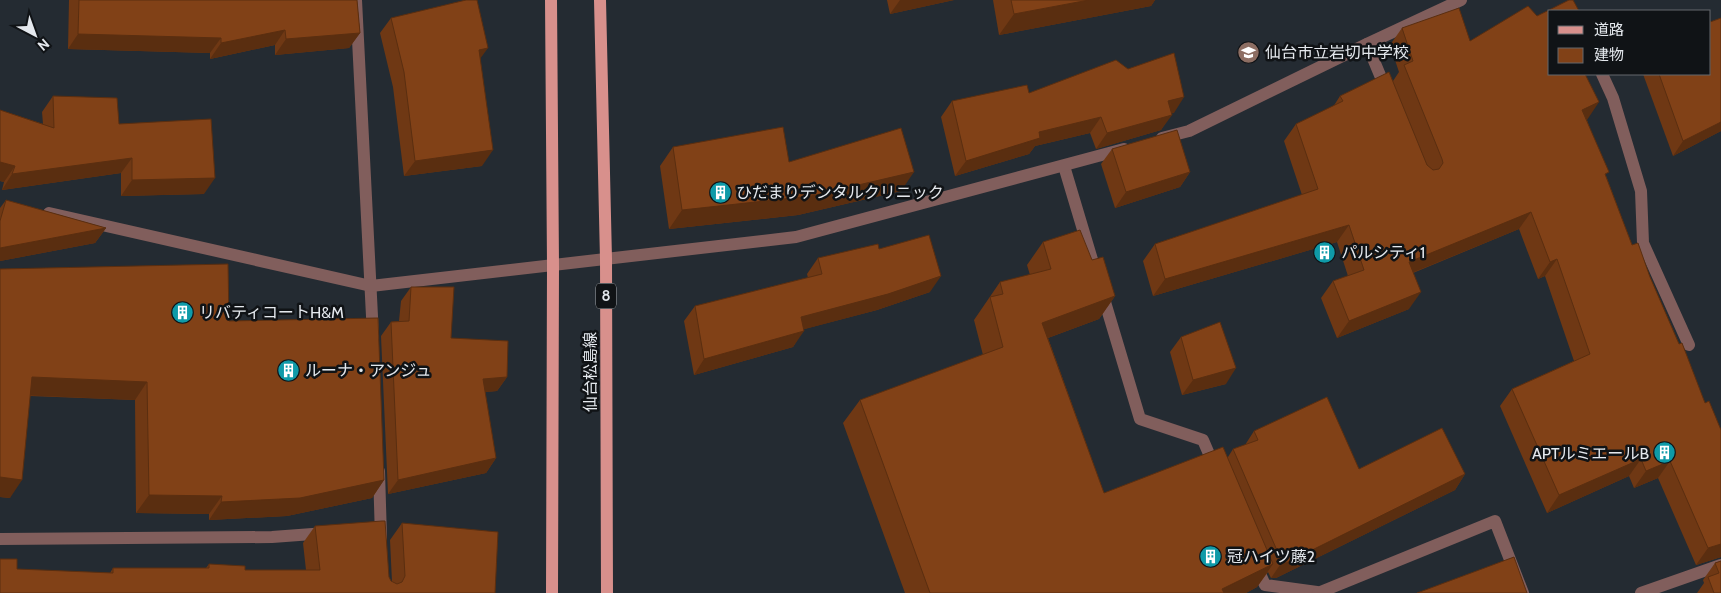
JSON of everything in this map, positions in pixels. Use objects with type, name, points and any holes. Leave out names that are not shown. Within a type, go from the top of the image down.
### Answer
[{"type":"main road","points":[[551,0],[553,266],[552,593]]},
{"type":"main road","name":"仙台松島線","points":[[600,0],[606,260],[607,593]]},
{"type":"street","points":[[356,0],[374,344]]},
{"type":"street","points":[[1153,141],[1189,131],[1460,0]]},
{"type":"street","points":[[1367,44],[1393,107]]},
{"type":"street","points":[[1602,75],[1613,98],[1641,191],[1642,243],[1689,345]]},
{"type":"street","points":[[38,210],[371,286],[796,237],[1135,146]]},
{"type":"street","points":[[1064,166],[1140,419],[1203,440],[1219,476]]},
{"type":"street","points":[[378,460],[376,529],[382,547]]},
{"type":"street","points":[[1253,558],[1265,585],[1318,593],[1495,521],[1523,593]]},
{"type":"street","points":[[0,539],[272,537],[341,532]]},
{"type":"street","points":[[1641,593],[1721,565]]},
{"type":"building","points":[[79,0],[357,0],[360,33],[286,39],[285,30],[221,43],[221,38],[78,34]]},
{"type":"building","points":[[466,0],[477,0],[488,48],[479,50],[493,150],[415,161],[404,72],[391,18]]},
{"type":"building","points":[[1011,0],[1089,0],[1014,14]]},
{"type":"building","points":[[1569,0],[1573,0],[1578,10],[1549,10]]},
{"type":"building","points":[[1528,6],[1537,16],[1548,10],[1548,75],[1586,75],[1599,102],[1582,110],[1609,172],[1605,174],[1632,245],[1638,243],[1650,277],[1679,344],[1682,343],[1705,403],[1709,401],[1721,430],[1721,544],[1708,548],[1670,461],[1646,471],[1641,459],[1559,495],[1512,389],[1590,354],[1557,259],[1550,262],[1531,212],[1409,262],[1421,292],[1349,321],[1333,281],[1364,270],[1349,225],[1165,279],[1155,244],[1318,189],[1296,124],[1343,101],[1340,96],[1389,72],[1427,165],[1433,170],[1439,169],[1443,163],[1442,159],[1404,65],[1413,61],[1402,28],[1459,8],[1470,41]]},
{"type":"building","points":[[1721,18],[1721,122],[1683,141],[1659,75],[1711,75],[1711,22]]},
{"type":"building","points":[[1174,53],[1184,97],[1168,101],[1172,115],[1107,133],[1101,117],[1039,132],[1040,138],[966,161],[952,101],[1027,85],[1029,93],[1116,60],[1128,69]]},
{"type":"building","points":[[53,96],[117,98],[119,124],[211,119],[215,178],[132,180],[132,158],[12,174],[15,166],[0,162],[0,110],[54,128]]},
{"type":"building","points":[[783,127],[789,162],[901,128],[914,172],[811,196],[682,210],[673,147]]},
{"type":"building","points":[[1177,130],[1190,172],[1126,192],[1112,149]]},
{"type":"building","points":[[6,200],[106,228],[0,248],[0,221]]},
{"type":"building","points":[[1080,230],[1092,260],[1103,257],[1115,296],[1042,323],[1104,493],[1223,447],[1273,564],[1222,589],[1224,593],[930,593],[860,400],[1003,347],[990,297],[1003,294],[1000,282],[1051,269],[1043,242]]},
{"type":"building","points":[[929,235],[941,276],[888,294],[801,317],[804,331],[704,359],[695,306],[822,274],[818,258],[878,244],[879,249]]},
{"type":"building","points":[[228,264],[229,321],[378,318],[384,480],[300,498],[221,502],[222,496],[149,495],[147,382],[32,377],[22,480],[0,477],[0,269]]},
{"type":"building","points":[[411,287],[454,287],[451,338],[508,341],[507,377],[483,379],[496,458],[398,480],[391,322],[409,321]]},
{"type":"building","points":[[1220,322],[1236,368],[1193,380],[1181,337]]},
{"type":"building","points":[[1327,397],[1359,469],[1442,428],[1465,474],[1286,563],[1282,562],[1233,449],[1258,440],[1254,431]]},
{"type":"building","points":[[385,521],[389,577],[391,581],[397,584],[402,582],[405,576],[402,523],[498,532],[495,593],[0,593],[0,559],[17,559],[17,569],[113,573],[113,568],[209,568],[209,564],[245,566],[245,570],[320,570],[315,526]]},
{"type":"building","points":[[1514,557],[1527,593],[1417,593]]},
{"type":"building","points":[[1721,561],[1721,593],[1714,593],[1708,577],[1719,573],[1715,563]]},
{"type":"place","name":"仙台市立岩切中学校","points":[[1249,52]]},
{"type":"place","name":"ひだまりデンタルクリニック","points":[[720,192]]},
{"type":"place","name":"パルシティ1","points":[[1325,252]]},
{"type":"place","name":"リバティコートH&M","points":[[183,312]]},
{"type":"place","name":"ルーナ・アンジュ","points":[[289,370]]},
{"type":"place","name":"APTルミエールB","points":[[1665,453]]},
{"type":"place","name":"冠ハイツ藤2","points":[[1211,556]]}]
